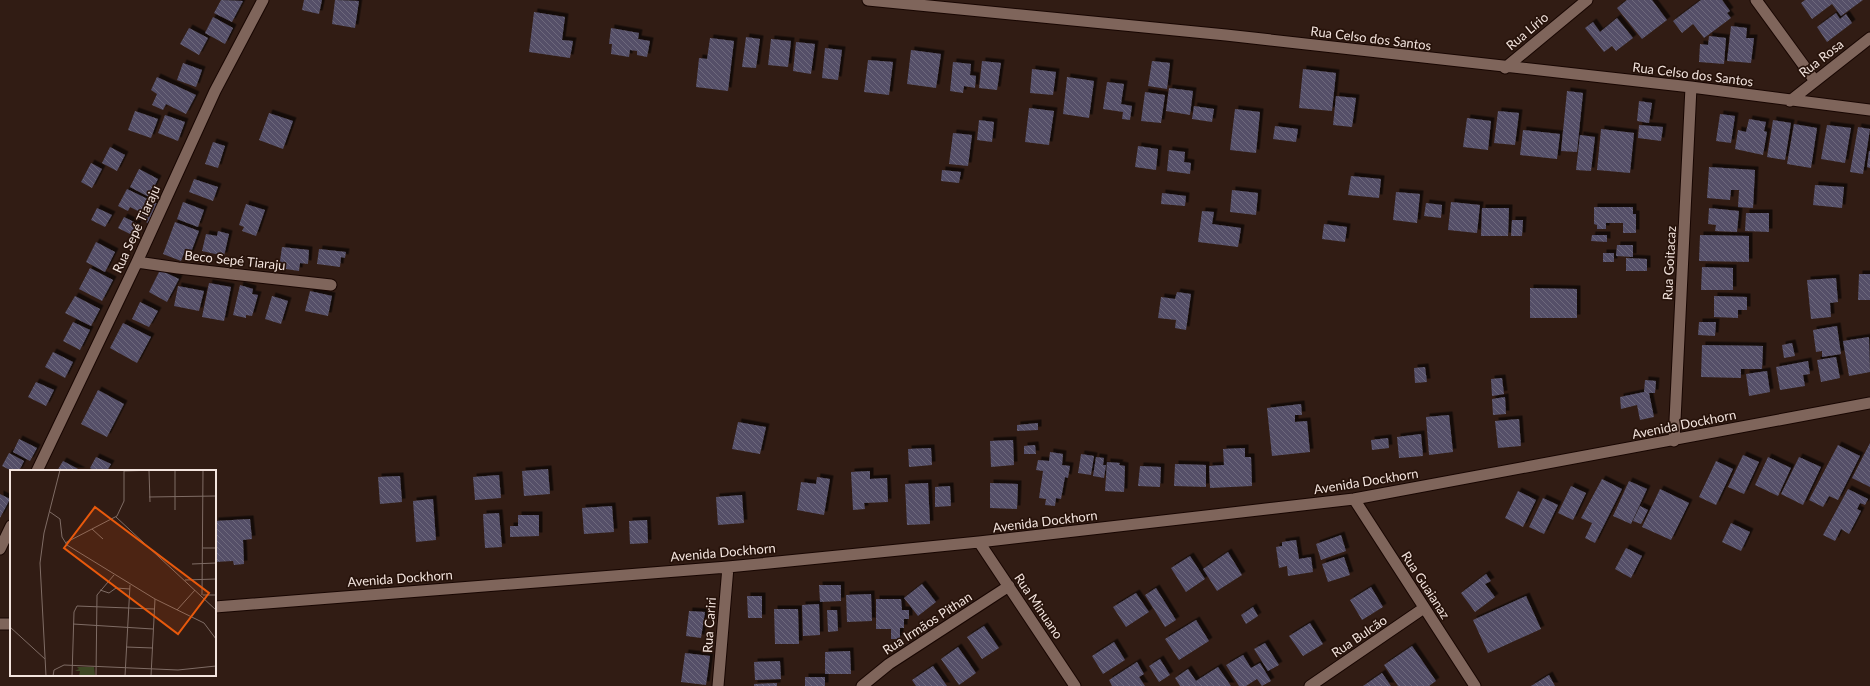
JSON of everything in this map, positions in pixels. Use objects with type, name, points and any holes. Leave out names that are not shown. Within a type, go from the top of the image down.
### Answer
[{"type":"street","name":"Rua Sepé Tiaraju","points":[[37,470],[215,91],[263,0]]},
{"type":"street","name":"Rua Celso dos Santos","points":[[868,0],[1226,35],[1505,68],[1691,87],[1790,101],[1870,110]]},
{"type":"street","name":"Rua Lírio","points":[[1505,68],[1587,0]]},
{"type":"street","points":[[1756,0],[1815,80]]},
{"type":"street","name":"Rua Rosa","points":[[1790,101],[1870,38]]},
{"type":"street","name":"Rua Goitacaz","points":[[1674,440],[1691,87]]},
{"type":"street","name":"Beco Sepé Tiaraju","points":[[136,262],[178,268],[331,284]]},
{"type":"street","name":"Avenida Dockhorn","points":[[216,607],[728,567],[978,542],[1354,499],[1870,403]]},
{"type":"street","name":"Rua Guaianaz","points":[[1354,499],[1475,686]]},
{"type":"street","points":[[0,549],[10,528]]},
{"type":"street","name":"Rua Minuano","points":[[978,542],[1075,686]]},
{"type":"street","name":"Rua Cariri","points":[[718,686],[728,567]]},
{"type":"street","name":"Rua Irmãos Pithan","points":[[862,686],[889,664],[1009,586]]},
{"type":"street","name":"Rua Bulcão","points":[[1310,686],[1424,608]]},
{"type":"building","points":[[221,0],[243,1],[232,22],[214,13]]},
{"type":"building","points":[[304,0],[322,0],[319,14],[302,10]]},
{"type":"building","points":[[335,0],[359,1],[355,28],[332,24]]},
{"type":"building","points":[[1627,0],[1652,0],[1667,20],[1642,39],[1617,8]]},
{"type":"building","points":[[1701,0],[1722,0],[1730,11],[1727,13],[1731,18],[1704,38],[1693,24],[1682,33],[1673,21]]},
{"type":"building","points":[[1805,0],[1863,0],[1841,16],[1832,4],[1812,19],[1801,3]]},
{"type":"building","points":[[534,12],[565,17],[562,40],[573,41],[570,58],[529,52]]},
{"type":"building","points":[[1836,13],[1840,19],[1846,14],[1852,23],[1827,42],[1817,27]]},
{"type":"building","points":[[213,17],[233,28],[225,44],[205,33]]},
{"type":"building","points":[[1617,18],[1633,38],[1616,51],[1612,46],[1604,52],[1585,28],[1593,22],[1600,32]]},
{"type":"building","points":[[1731,26],[1747,28],[1746,38],[1754,38],[1751,63],[1727,61]]},
{"type":"building","points":[[189,28],[208,38],[199,55],[180,44]]},
{"type":"building","points":[[611,28],[639,33],[638,39],[650,41],[647,57],[637,55],[637,51],[630,50],[629,57],[611,54],[612,44],[609,44]]},
{"type":"building","points":[[1709,36],[1726,38],[1724,64],[1699,62],[1700,44],[1708,45]]},
{"type":"building","points":[[746,37],[760,39],[756,68],[742,67]]},
{"type":"building","points":[[710,38],[734,41],[728,91],[696,87],[699,58],[707,59]]},
{"type":"building","points":[[771,39],[791,41],[788,67],[768,65]]},
{"type":"building","points":[[796,42],[815,44],[811,74],[793,71]]},
{"type":"building","points":[[825,48],[842,50],[838,80],[822,78]]},
{"type":"building","points":[[911,50],[941,54],[936,88],[907,84]]},
{"type":"building","points":[[868,60],[893,62],[889,95],[864,92]]},
{"type":"building","points":[[982,61],[1001,63],[997,90],[979,88]]},
{"type":"building","points":[[1152,61],[1170,63],[1167,89],[1148,86]]},
{"type":"building","points":[[953,62],[971,64],[970,75],[976,76],[975,88],[964,86],[963,93],[950,91]]},
{"type":"building","points":[[183,63],[202,70],[196,87],[177,80]]},
{"type":"building","points":[[1032,69],[1056,72],[1053,95],[1030,93]]},
{"type":"building","points":[[1303,69],[1336,73],[1332,111],[1299,108]]},
{"type":"building","points":[[157,77],[196,95],[186,114],[166,104],[163,110],[152,105],[157,94],[151,90]]},
{"type":"building","points":[[1067,77],[1094,81],[1089,118],[1063,114]]},
{"type":"building","points":[[1107,82],[1124,84],[1121,104],[1132,106],[1130,120],[1122,119],[1123,112],[1103,109]]},
{"type":"building","points":[[1169,88],[1193,91],[1190,115],[1166,111]]},
{"type":"building","points":[[1567,91],[1583,93],[1577,152],[1561,151]]},
{"type":"building","points":[[1145,92],[1165,95],[1161,123],[1141,121]]},
{"type":"building","points":[[1336,96],[1356,98],[1352,127],[1333,125]]},
{"type":"building","points":[[1639,101],[1652,103],[1649,123],[1637,121]]},
{"type":"building","points":[[1194,106],[1214,109],[1212,122],[1192,119]]},
{"type":"building","points":[[1029,108],[1054,111],[1049,145],[1025,142]]},
{"type":"building","points":[[1235,109],[1260,112],[1256,153],[1230,150]]},
{"type":"building","points":[[135,111],[158,119],[151,138],[128,130]]},
{"type":"building","points":[[1498,111],[1519,113],[1515,145],[1494,143]]},
{"type":"building","points":[[269,113],[293,121],[283,149],[259,140]]},
{"type":"building","points":[[1720,114],[1735,116],[1731,143],[1716,141]]},
{"type":"building","points":[[165,115],[185,122],[178,141],[158,133]]},
{"type":"building","points":[[1467,118],[1491,121],[1488,150],[1463,147]]},
{"type":"building","points":[[1749,119],[1766,122],[1764,131],[1767,132],[1763,155],[1735,149],[1738,130],[1746,132]]},
{"type":"building","points":[[979,120],[994,122],[992,142],[977,140]]},
{"type":"building","points":[[1773,120],[1791,123],[1785,160],[1767,157]]},
{"type":"building","points":[[1794,124],[1817,128],[1811,168],[1787,164]]},
{"type":"building","points":[[1639,125],[1663,127],[1661,141],[1638,138]]},
{"type":"building","points":[[1827,125],[1851,128],[1845,163],[1821,159]]},
{"type":"building","points":[[1275,126],[1298,129],[1296,142],[1273,139]]},
{"type":"building","points":[[1858,127],[1870,129],[1863,174],[1850,172]]},
{"type":"building","points":[[1601,129],[1634,133],[1630,173],[1597,170]]},
{"type":"building","points":[[1523,130],[1560,134],[1557,159],[1520,155]]},
{"type":"building","points":[[953,133],[972,135],[968,166],[949,164]]},
{"type":"building","points":[[1580,135],[1595,137],[1591,171],[1576,170]]},
{"type":"building","points":[[213,142],[225,146],[218,168],[205,164]]},
{"type":"building","points":[[1138,146],[1158,149],[1156,170],[1135,167]]},
{"type":"building","points":[[110,147],[125,155],[117,171],[102,163]]},
{"type":"building","points":[[1169,150],[1185,152],[1184,162],[1191,163],[1190,174],[1167,171]]},
{"type":"building","points":[[1870,151],[1870,168],[1867,167]]},
{"type":"building","points":[[91,163],[102,169],[92,188],[81,182]]},
{"type":"building","points":[[1709,167],[1755,170],[1753,208],[1738,207],[1739,190],[1731,190],[1730,200],[1707,198]]},
{"type":"building","points":[[139,169],[158,179],[149,197],[130,187]]},
{"type":"building","points":[[942,170],[961,172],[959,183],[941,181]]},
{"type":"building","points":[[1351,176],[1381,179],[1379,198],[1348,195]]},
{"type":"building","points":[[194,179],[218,187],[213,201],[189,192]]},
{"type":"building","points":[[1815,185],[1844,187],[1842,208],[1813,205]]},
{"type":"building","points":[[127,189],[158,204],[148,223],[139,219],[142,213],[130,207],[128,211],[118,206]]},
{"type":"building","points":[[1232,190],[1258,193],[1256,215],[1230,212]]},
{"type":"building","points":[[1396,192],[1420,194],[1417,223],[1393,220]]},
{"type":"building","points":[[1162,193],[1186,196],[1185,206],[1161,204]]},
{"type":"building","points":[[183,202],[204,210],[198,227],[177,219]]},
{"type":"building","points":[[1451,202],[1480,205],[1477,233],[1448,230]]},
{"type":"building","points":[[1426,203],[1442,205],[1441,218],[1424,216]]},
{"type":"building","points":[[246,204],[265,210],[256,236],[242,231],[244,227],[239,225]]},
{"type":"building","points":[[1594,207],[1633,207],[1633,214],[1636,214],[1636,233],[1623,233],[1623,223],[1606,223],[1606,229],[1597,229],[1597,225],[1594,224]]},
{"type":"building","points":[[97,208],[112,215],[105,227],[91,220]]},
{"type":"building","points":[[1482,208],[1509,208],[1508,236],[1481,236]]},
{"type":"building","points":[[1709,208],[1739,211],[1737,232],[1715,231],[1716,225],[1708,224]]},
{"type":"building","points":[[1202,211],[1214,212],[1212,224],[1241,228],[1238,247],[1198,242]]},
{"type":"building","points":[[1746,213],[1769,213],[1769,232],[1745,231]]},
{"type":"building","points":[[124,217],[138,224],[132,235],[118,228]]},
{"type":"building","points":[[1512,220],[1523,220],[1522,236],[1511,236]]},
{"type":"building","points":[[175,222],[199,231],[190,255],[184,253],[181,261],[163,254]]},
{"type":"building","points":[[1324,224],[1347,227],[1345,242],[1322,239]]},
{"type":"building","points":[[218,231],[229,234],[224,256],[202,251],[206,234],[217,236]]},
{"type":"building","points":[[1592,235],[1607,235],[1607,242],[1591,241]]},
{"type":"building","points":[[1700,235],[1749,236],[1749,262],[1699,261]]},
{"type":"building","points":[[96,242],[115,252],[105,272],[86,262]]},
{"type":"building","points":[[1617,245],[1633,245],[1633,257],[1616,256]]},
{"type":"building","points":[[282,247],[309,250],[308,264],[300,263],[299,271],[279,268]]},
{"type":"building","points":[[319,249],[346,252],[345,258],[341,257],[340,267],[317,264]]},
{"type":"building","points":[[1603,253],[1614,253],[1614,262],[1603,262]]},
{"type":"building","points":[[1626,258],[1647,259],[1647,271],[1626,271]]},
{"type":"building","points":[[1702,267],[1733,268],[1733,290],[1701,290]]},
{"type":"building","points":[[90,268],[113,280],[102,301],[79,289]]},
{"type":"building","points":[[160,270],[179,279],[167,302],[149,292]]},
{"type":"building","points":[[1859,274],[1870,274],[1870,300],[1858,300]]},
{"type":"building","points":[[1836,278],[1838,302],[1830,303],[1831,317],[1811,319],[1807,280]]},
{"type":"building","points":[[209,283],[231,287],[224,321],[202,317]]},
{"type":"building","points":[[240,285],[253,289],[252,294],[258,295],[252,316],[246,315],[246,318],[233,315]]},
{"type":"building","points":[[178,286],[204,291],[199,311],[174,306]]},
{"type":"building","points":[[1530,288],[1577,289],[1577,318],[1530,318]]},
{"type":"building","points":[[310,291],[332,296],[328,316],[305,311]]},
{"type":"building","points":[[1177,292],[1191,294],[1186,330],[1175,328],[1176,320],[1158,318],[1161,297],[1175,299]]},
{"type":"building","points":[[75,296],[100,309],[91,326],[65,313]]},
{"type":"building","points":[[272,296],[288,301],[281,324],[265,319]]},
{"type":"building","points":[[1714,296],[1747,297],[1747,310],[1738,310],[1738,318],[1714,317]]},
{"type":"building","points":[[140,302],[158,311],[149,327],[132,319]]},
{"type":"building","points":[[73,322],[90,330],[80,350],[63,341]]},
{"type":"building","points":[[1699,322],[1716,322],[1715,336],[1698,335]]},
{"type":"building","points":[[123,323],[151,337],[137,363],[110,348]]},
{"type":"building","points":[[1837,326],[1841,354],[1822,357],[1822,351],[1816,352],[1813,330]]},
{"type":"building","points":[[1869,337],[1870,372],[1849,376],[1843,341]]},
{"type":"building","points":[[1792,343],[1795,356],[1784,358],[1782,345]]},
{"type":"building","points":[[1702,345],[1763,346],[1762,369],[1741,369],[1741,378],[1701,377]]},
{"type":"building","points":[[53,352],[73,362],[65,378],[45,367]]},
{"type":"building","points":[[1836,357],[1840,378],[1821,382],[1817,360]]},
{"type":"building","points":[[1808,361],[1810,374],[1803,375],[1805,386],[1780,390],[1776,367]]},
{"type":"building","points":[[1425,367],[1427,382],[1415,383],[1414,368]]},
{"type":"building","points":[[1767,371],[1770,392],[1749,396],[1746,374]]},
{"type":"building","points":[[1502,378],[1504,394],[1492,396],[1491,379]]},
{"type":"building","points":[[1645,380],[1656,381],[1655,393],[1649,393],[1654,417],[1640,420],[1637,405],[1621,409],[1620,397],[1644,392]]},
{"type":"building","points":[[36,382],[54,390],[46,406],[28,397]]},
{"type":"building","points":[[98,390],[124,404],[107,437],[81,424]]},
{"type":"building","points":[[1505,397],[1506,414],[1493,415],[1492,399]]},
{"type":"building","points":[[1301,404],[1302,415],[1295,415],[1295,422],[1307,421],[1310,452],[1272,456],[1267,408]]},
{"type":"building","points":[[1449,415],[1453,452],[1429,455],[1426,417]]},
{"type":"building","points":[[1519,419],[1521,446],[1498,448],[1495,421]]},
{"type":"building","points":[[738,422],[766,427],[760,454],[732,449]]},
{"type":"building","points":[[1038,423],[1038,430],[1017,431],[1017,425]]},
{"type":"building","points":[[1421,434],[1423,456],[1399,458],[1397,437]]},
{"type":"building","points":[[1388,438],[1389,448],[1372,450],[1371,440]]},
{"type":"building","points":[[19,439],[37,448],[30,461],[13,452]]},
{"type":"building","points":[[1013,440],[1014,465],[991,467],[990,441]]},
{"type":"building","points":[[1870,443],[1870,487],[1852,478]]},
{"type":"building","points":[[1035,445],[1036,454],[1024,454],[1024,446]]},
{"type":"building","points":[[1838,445],[1860,456],[1838,500],[1829,496],[1823,507],[1809,500]]},
{"type":"building","points":[[931,448],[932,465],[909,467],[908,449]]},
{"type":"building","points":[[1245,448],[1245,457],[1251,457],[1252,486],[1210,488],[1209,466],[1224,465],[1223,449]]},
{"type":"building","points":[[1050,452],[1063,454],[1062,465],[1070,466],[1068,478],[1065,477],[1061,499],[1056,498],[1055,506],[1045,505],[1046,499],[1039,498],[1043,471],[1036,470],[1038,460],[1049,461]]},
{"type":"building","points":[[9,453],[24,461],[20,470],[10,470],[2,466]]},
{"type":"building","points":[[1081,454],[1094,456],[1091,475],[1078,473]]},
{"type":"building","points":[[1743,455],[1759,462],[1744,494],[1728,487]]},
{"type":"building","points":[[96,457],[111,464],[108,470],[93,470],[90,468]]},
{"type":"building","points":[[1096,457],[1104,458],[1103,465],[1106,465],[1104,478],[1093,476]]},
{"type":"building","points":[[1768,457],[1791,468],[1778,496],[1755,485]]},
{"type":"building","points":[[1799,457],[1821,467],[1803,505],[1781,494]]},
{"type":"building","points":[[63,461],[80,470],[58,470]]},
{"type":"building","points":[[1716,461],[1733,469],[1716,505],[1699,497]]},
{"type":"building","points":[[1107,462],[1120,463],[1119,465],[1125,466],[1124,492],[1105,491]]},
{"type":"building","points":[[1175,464],[1206,465],[1206,487],[1174,486]]},
{"type":"building","points":[[1140,466],[1161,467],[1160,487],[1138,486]]},
{"type":"building","points":[[548,469],[550,494],[524,496],[522,471]]},
{"type":"building","points":[[870,471],[870,479],[887,478],[888,502],[864,503],[865,509],[853,510],[851,472]]},
{"type":"building","points":[[499,475],[501,498],[475,500],[473,477]]},
{"type":"building","points":[[400,476],[402,502],[380,504],[378,477]]},
{"type":"building","points":[[817,477],[830,479],[824,515],[797,510],[801,482],[816,484]]},
{"type":"building","points":[[1602,479],[1622,489],[1595,543],[1585,538],[1592,523],[1581,518]]},
{"type":"building","points":[[1629,481],[1647,489],[1631,524],[1613,516]]},
{"type":"building","points":[[928,483],[930,524],[907,525],[905,484]]},
{"type":"building","points":[[990,483],[1018,484],[1017,509],[990,508]]},
{"type":"building","points":[[950,486],[951,506],[935,507],[935,487]]},
{"type":"building","points":[[1571,486],[1586,493],[1573,520],[1558,513]]},
{"type":"building","points":[[1660,489],[1689,503],[1671,540],[1642,527]]},
{"type":"building","points":[[1848,489],[1868,499],[1865,505],[1860,503],[1857,509],[1861,511],[1849,534],[1841,529],[1835,541],[1823,535]]},
{"type":"building","points":[[1518,491],[1536,500],[1523,527],[1505,518]]},
{"type":"building","points":[[0,494],[10,499],[0,518]]},
{"type":"building","points":[[742,495],[744,523],[718,525],[716,497]]},
{"type":"building","points":[[1543,498],[1558,505],[1544,534],[1529,527]]},
{"type":"building","points":[[433,499],[436,540],[416,542],[413,501]]},
{"type":"building","points":[[612,506],[614,532],[584,534],[582,508]]},
{"type":"building","points":[[1640,506],[1648,510],[1641,524],[1633,521]]},
{"type":"building","points":[[499,513],[502,547],[485,548],[483,514]]},
{"type":"building","points":[[518,515],[539,515],[539,536],[510,537],[510,526],[518,526]]},
{"type":"building","points":[[250,519],[252,539],[243,540],[244,564],[234,565],[233,561],[216,562],[216,521]]},
{"type":"building","points":[[647,520],[648,543],[630,544],[629,521]]},
{"type":"building","points":[[1731,523],[1750,532],[1741,551],[1722,542]]},
{"type":"building","points":[[1341,535],[1346,551],[1321,560],[1316,544]]},
{"type":"building","points":[[1296,540],[1299,559],[1311,557],[1313,572],[1288,576],[1287,566],[1279,568],[1276,547],[1282,546],[1282,542]]},
{"type":"building","points":[[1626,548],[1642,556],[1631,578],[1615,569]]},
{"type":"building","points":[[1228,552],[1242,575],[1217,591],[1203,569]]},
{"type":"building","points":[[1190,556],[1205,579],[1186,592],[1171,568]]},
{"type":"building","points":[[1344,557],[1350,575],[1328,582],[1322,564]]},
{"type":"building","points":[[1486,574],[1491,581],[1485,584],[1495,597],[1475,612],[1461,593]]},
{"type":"building","points":[[922,584],[936,602],[918,616],[904,598]]},
{"type":"building","points":[[819,585],[841,585],[841,601],[820,602]]},
{"type":"building","points":[[1371,587],[1383,607],[1362,620],[1350,600]]},
{"type":"building","points":[[1156,588],[1176,620],[1165,627],[1145,595]]},
{"type":"building","points":[[1136,593],[1149,612],[1126,627],[1113,607]]},
{"type":"building","points":[[871,594],[872,621],[847,622],[846,595]]},
{"type":"building","points":[[747,596],[762,596],[762,618],[748,618]]},
{"type":"building","points":[[1526,596],[1541,629],[1488,653],[1473,620]]},
{"type":"building","points":[[876,599],[901,599],[902,610],[909,610],[909,619],[904,619],[904,628],[900,628],[900,639],[891,639],[891,629],[876,629]]},
{"type":"building","points":[[819,604],[820,635],[803,636],[802,605]]},
{"type":"building","points":[[1253,607],[1258,616],[1246,624],[1241,615]]},
{"type":"building","points":[[774,609],[798,609],[799,644],[775,644]]},
{"type":"building","points":[[827,610],[837,610],[838,631],[828,632]]},
{"type":"building","points":[[689,611],[705,612],[701,638],[686,636]]},
{"type":"building","points":[[1196,620],[1209,641],[1179,660],[1165,639]]},
{"type":"building","points":[[1310,623],[1323,644],[1303,656],[1289,636]]},
{"type":"building","points":[[984,626],[999,648],[982,659],[967,637]]},
{"type":"building","points":[[1114,642],[1125,660],[1103,674],[1092,656]]},
{"type":"building","points":[[1265,643],[1279,665],[1268,671],[1254,649]]},
{"type":"building","points":[[1412,646],[1436,681],[1429,686],[1398,686],[1384,665]]},
{"type":"building","points":[[958,647],[976,673],[959,685],[941,659]]},
{"type":"building","points":[[850,651],[851,674],[825,674],[825,652]]},
{"type":"building","points":[[685,653],[710,656],[706,685],[681,682]]},
{"type":"building","points":[[1243,655],[1251,668],[1260,663],[1271,681],[1262,686],[1257,679],[1246,686],[1239,686],[1226,665]]},
{"type":"building","points":[[1160,659],[1170,675],[1159,682],[1149,666]]},
{"type":"building","points":[[780,661],[781,679],[755,680],[754,662]]},
{"type":"building","points":[[1137,662],[1144,674],[1139,677],[1145,686],[1112,686],[1109,680]]},
{"type":"building","points":[[933,666],[947,686],[916,686],[912,680]]},
{"type":"building","points":[[1218,667],[1231,686],[1180,686],[1175,678],[1188,669],[1196,681]]},
{"type":"building","points":[[1382,673],[1391,686],[1363,686]]},
{"type":"building","points":[[1549,675],[1555,686],[1531,686]]},
{"type":"building","points":[[805,677],[825,677],[825,686],[805,686]]},
{"type":"building","points":[[777,683],[777,686],[754,686],[754,684]]}]
